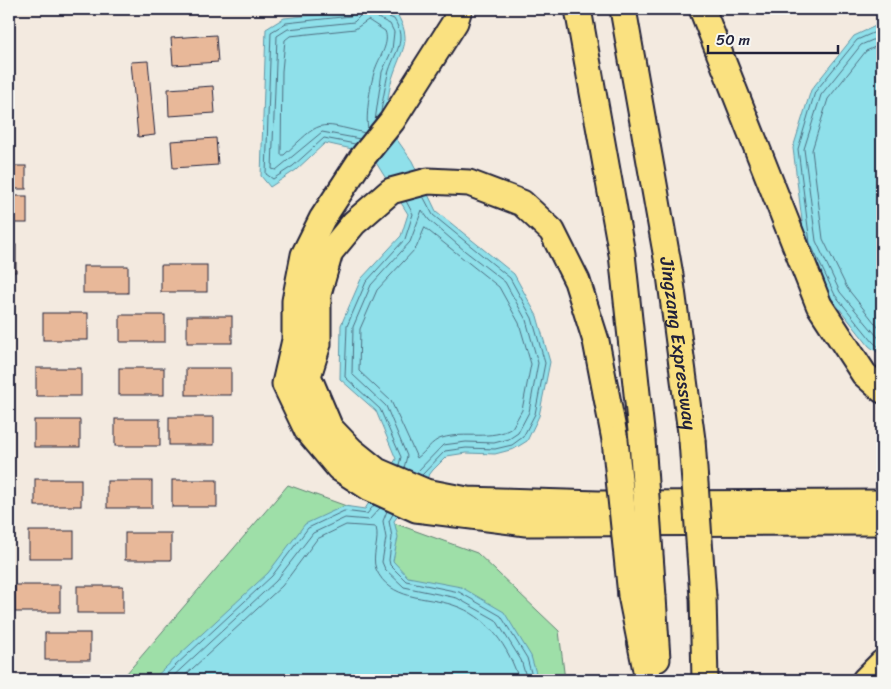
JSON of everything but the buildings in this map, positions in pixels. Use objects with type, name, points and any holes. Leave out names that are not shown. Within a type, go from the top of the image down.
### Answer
[{"type":"highway","points":[[702,10],[819,305],[864,374],[882,390]]},
{"type":"highway","name":"Jingzang Expressway","points":[[624,14],[670,275],[692,440],[703,597],[705,680]]},
{"type":"highway","points":[[457,15],[392,121],[362,158],[322,219],[304,255],[295,301],[296,340],[285,384],[307,430],[339,468],[374,479],[421,501],[526,522],[882,522]]},
{"type":"highway","points":[[579,16],[622,254],[642,440],[642,596],[648,680]]},
{"type":"highway","points":[[374,479],[351,450],[330,428],[308,376],[318,344],[318,294],[330,252],[354,223],[391,191],[428,181],[469,182],[522,203],[552,231],[577,281],[596,341],[658,680]]},
{"type":"highway","points":[[421,501],[467,500],[598,504],[882,503]]},
{"type":"highway","points":[[865,680],[882,663]]},
{"type":"green space","points":[[288,485],[477,553],[559,631],[565,680],[121,680]]},
{"type":"water","points":[[373,9],[397,14],[402,23],[405,37],[403,50],[391,84],[386,124],[412,161],[436,211],[514,274],[537,316],[550,362],[539,416],[527,441],[514,449],[495,454],[466,453],[447,456],[433,470],[394,521],[398,537],[393,561],[408,577],[461,587],[504,612],[531,656],[538,680],[152,680],[268,573],[305,524],[344,506],[365,509],[396,459],[376,411],[340,379],[341,325],[361,279],[401,236],[408,214],[370,153],[325,143],[296,170],[270,187],[261,176],[266,29],[284,18]]},
{"type":"water","points":[[882,23],[882,356],[869,346],[831,298],[805,245],[793,148],[811,90],[854,36]]}]
